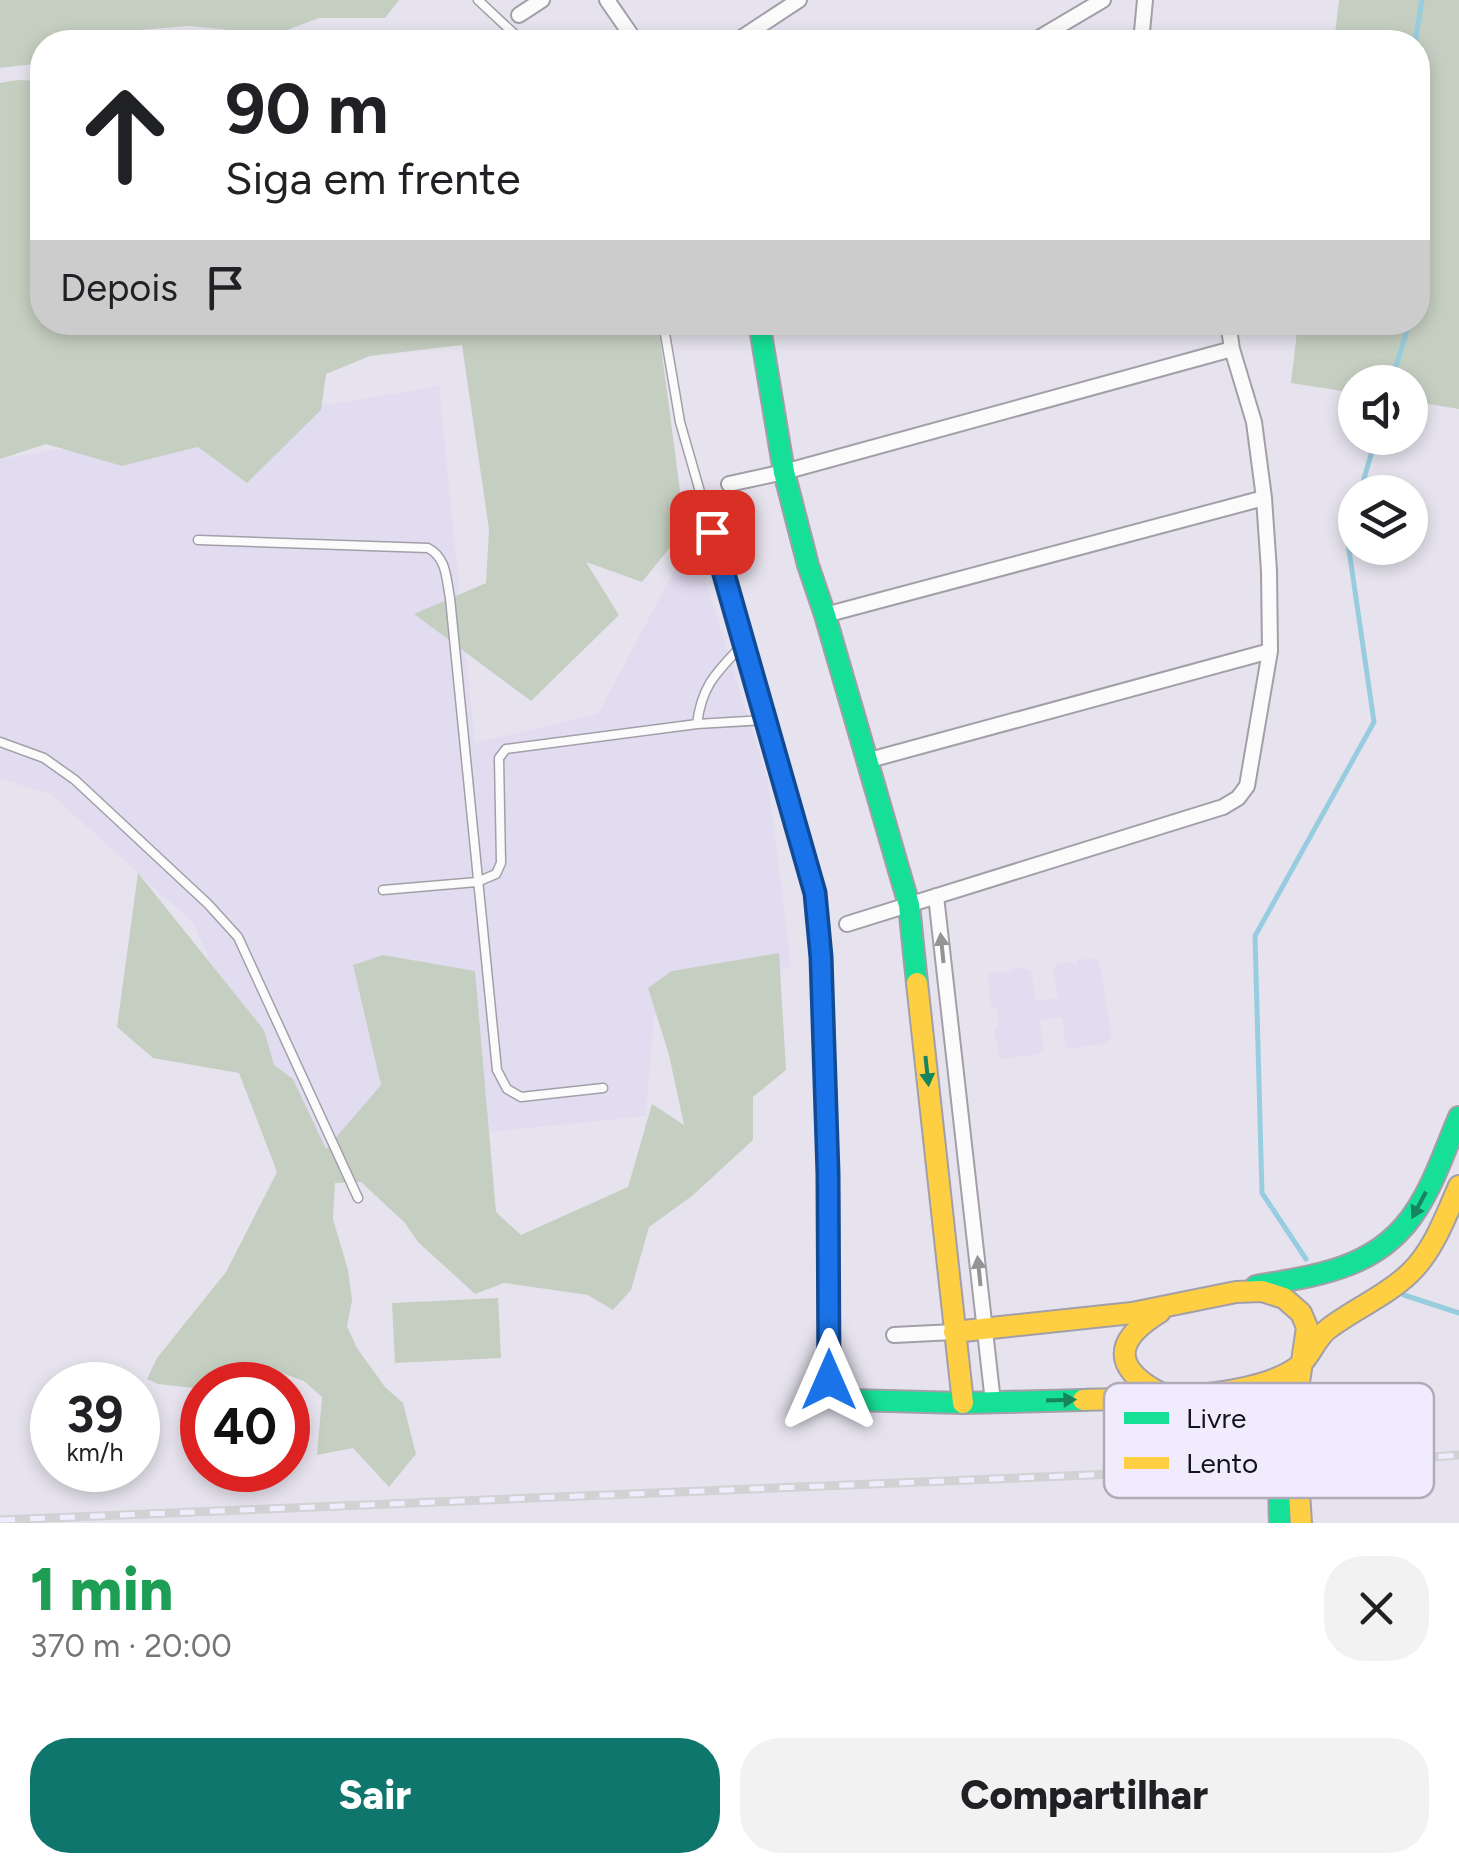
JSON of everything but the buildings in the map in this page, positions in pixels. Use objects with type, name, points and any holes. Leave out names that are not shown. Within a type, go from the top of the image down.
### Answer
[{"type":"street","points":[[519,15],[542,0]]},
{"type":"street","points":[[606,0],[627,30]]},
{"type":"street","points":[[753,30],[799,0]]},
{"type":"street","points":[[1052,30],[1103,0]]},
{"type":"street","points":[[1142,30],[1145,0]]},
{"type":"street","points":[[761,335],[784,472],[909,905],[963,1403]]},
{"type":"street","points":[[848,924],[1224,807],[1247,786],[1270,650],[1269,572],[1254,422],[1230,335]]},
{"type":"street","points":[[729,484],[1232,349]]},
{"type":"street","points":[[825,614],[1264,498]]},
{"type":"street","points":[[866,761],[1270,650]]},
{"type":"street","points":[[936,896],[994,1402]]},
{"type":"street","points":[[894,1335],[1076,1322],[1165,1308],[1344,1269],[1380,1251],[1414,1216],[1459,1116]]},
{"type":"street","points":[[828,1174],[829,1380],[836,1394],[852,1400],[963,1403],[1104,1398]]},
{"type":"street","points":[[1258,1383],[1301,1364],[1324,1331],[1411,1272],[1434,1241],[1459,1186]]},
{"type":"street","points":[[1231,1291],[1267,1292],[1299,1308],[1307,1326],[1297,1383]]},
{"type":"street","points":[[1141,1383],[1125,1362],[1127,1343],[1135,1328],[1165,1308]]},
{"type":"street","points":[[1278,1498],[1280,1523]]},
{"type":"street","points":[[1299,1498],[1301,1523]]},
{"type":"lane","points":[[478,0],[510,30]]},
{"type":"lane","points":[[666,335],[680,422],[815,893],[821,957],[828,1174]]},
{"type":"lane","points":[[198,540],[428,548],[438,553],[444,562],[450,598],[497,1070],[506,1089],[522,1097],[603,1088]]},
{"type":"lane","points":[[697,724],[703,693],[744,643]]},
{"type":"lane","points":[[383,890],[477,882],[496,874],[502,863],[499,758],[506,749],[697,724],[766,720]]},
{"type":"lane","points":[[0,742],[44,758],[74,780],[208,904],[238,938],[358,1198]]},
{"type":"shaded area","points":[[439,386],[475,743],[598,714],[692,537],[768,781],[791,966],[654,1015],[646,1116],[298,1151],[193,923],[51,794],[0,779],[0,459]]},
{"type":"shaded area","points":[[1094,958],[1101,972],[1112,1040],[1072,1049],[1066,1047],[1062,1017],[1040,1020],[1044,1050],[1040,1054],[999,1058],[994,1028],[999,1025],[996,1007],[991,1006],[987,974],[1031,970],[1036,1001],[1058,998],[1053,967],[1057,963],[1074,964]]},
{"type":"green space","points":[[0,0],[399,0],[385,18],[319,18],[287,30],[189,26],[30,30],[30,64],[0,68]]},
{"type":"green space","points":[[1339,0],[1459,0],[1459,409],[1428,404],[1428,365],[1338,365],[1338,390],[1291,383],[1297,335],[1430,335],[1430,30],[1335,30]]},
{"type":"green space","points":[[30,81],[30,335],[660,335],[685,529],[642,582],[586,562],[619,615],[531,701],[414,614],[486,583],[489,529],[462,345],[370,356],[326,374],[321,410],[247,483],[198,447],[122,466],[46,444],[0,459],[0,83]]},
{"type":"green space","points":[[138,873],[264,1030],[274,1065],[293,1079],[326,1149],[381,1085],[353,965],[383,955],[475,971],[496,1212],[521,1235],[628,1187],[652,1104],[684,1125],[669,1055],[648,988],[672,971],[779,953],[786,1070],[753,1097],[753,1140],[692,1196],[649,1227],[631,1290],[613,1310],[588,1295],[504,1283],[475,1294],[361,1182],[335,1183],[333,1219],[352,1300],[347,1326],[357,1348],[385,1387],[403,1403],[416,1454],[389,1487],[353,1448],[317,1455],[322,1397],[310,1386],[310,1362],[180,1362],[180,1386],[160,1384],[157,1358],[226,1272],[277,1172],[239,1073],[153,1058],[117,1027]]},
{"type":"green space","points":[[498,1298],[501,1358],[395,1363],[392,1303]]},
{"type":"waterway","points":[[1417,30],[1422,0]]},
{"type":"waterway","points":[[1396,365],[1406,335]]},
{"type":"waterway","points":[[1365,475],[1371,455]]},
{"type":"waterway","points":[[1306,1259],[1262,1193],[1255,936],[1374,722],[1351,565]]},
{"type":"waterway","points":[[1404,1295],[1459,1313]]},
{"type":"railway","points":[[1434,1457],[1459,1455]]},
{"type":"railway","points":[[0,1520],[1104,1474]]},
{"type":"traffic: fast","points":[[761,335],[784,472],[808,565],[909,905],[917,983]]},
{"type":"traffic: fast","points":[[1256,1286],[1347,1266],[1385,1244],[1417,1209],[1459,1117]]},
{"type":"traffic: fast","points":[[828,1175],[829,1380],[836,1394],[852,1400],[963,1403],[1083,1400]]},
{"type":"traffic: fast","points":[[1279,1498],[1280,1523]]},
{"type":"traffic: slow","points":[[917,983],[963,1403]]},
{"type":"traffic: slow","points":[[1261,1383],[1300,1365],[1328,1329],[1410,1273],[1433,1243],[1459,1186]]},
{"type":"traffic: slow","points":[[954,1332],[1132,1313],[1236,1292],[1262,1291],[1284,1298],[1301,1313],[1307,1327],[1299,1383]]},
{"type":"traffic: slow","points":[[1145,1383],[1127,1364],[1127,1344],[1133,1333],[1160,1312]]},
{"type":"traffic: slow","points":[[1083,1400],[1104,1399]]},
{"type":"traffic: slow","points":[[1299,1498],[1301,1523]]},
{"type":"route","points":[[712,532],[815,893],[821,957],[828,1174],[829,1380]]}]
